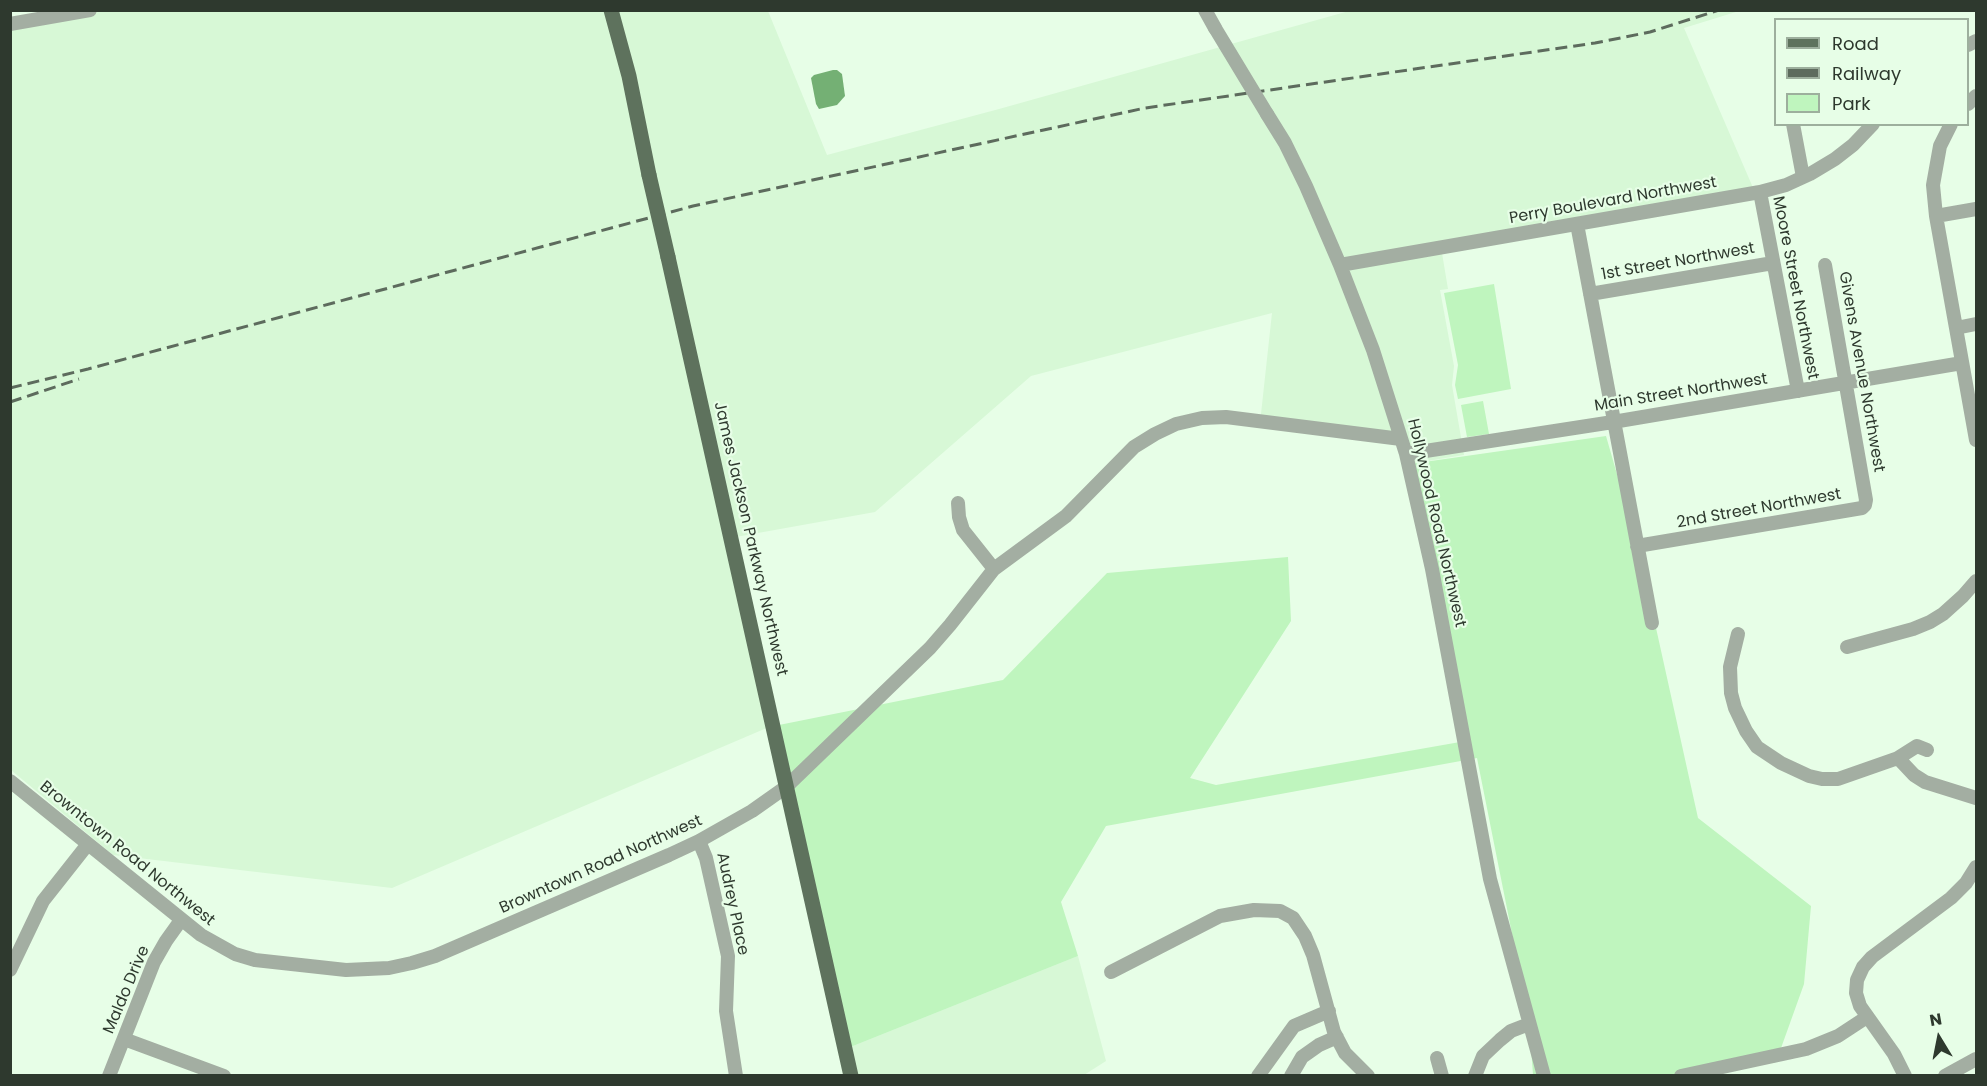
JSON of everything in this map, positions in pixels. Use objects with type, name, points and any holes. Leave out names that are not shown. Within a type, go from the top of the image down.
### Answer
[{"type":"main road","name":"James Jackson Parkway Northwest","points":[[611,10],[629,76],[649,175],[851,1076]]},
{"type":"street","points":[[10,24],[90,10]]},
{"type":"street","name":"Hollywood Road Northwest","points":[[1205,10],[1285,143],[1340,265],[1373,350],[1406,454],[1432,569],[1490,879],[1544,1076]]},
{"type":"street","name":"Moore Street Northwest","points":[[1793,126],[1803,177]]},
{"type":"street","name":"Perry Boulevard Northwest","points":[[1340,265],[1760,192],[1803,177],[1835,159],[1853,145],[1871,126]]},
{"type":"street","points":[[1950,126],[1940,146],[1933,185],[1936,216],[1977,440]]},
{"type":"street","name":"Moore Street Northwest","points":[[1760,192],[1798,391]]},
{"type":"street","points":[[1936,216],[1977,209]]},
{"type":"street","points":[[1577,224],[1652,623]]},
{"type":"street","name":"1st Street Northwest","points":[[1590,294],[1773,263]]},
{"type":"street","name":"Givens Avenue Northwest","points":[[1825,265],[1864,485]]},
{"type":"street","points":[[1956,328],[1977,324]]},
{"type":"street","name":"Main Street Northwest","points":[[1406,454],[1613,422],[1962,363]]},
{"type":"street","name":"Browntown Road Northwest","points":[[10,781],[181,920],[216,945],[255,960],[346,970],[389,968],[435,956],[699,841],[752,811],[786,787],[930,648],[994,569],[1066,516],[1134,447],[1155,434],[1176,424],[1202,418],[1226,417],[1401,439]]},
{"type":"street","name":"2nd Street Northwest","points":[[1637,546],[1863,508],[1866,500],[1864,485]]},
{"type":"street","points":[[958,503],[963,530],[994,569]]},
{"type":"street","points":[[1846,647],[1913,629],[1930,622],[1943,614],[1977,581]]},
{"type":"street","points":[[1738,634],[1730,667],[1734,708],[1757,747],[1781,763],[1809,776],[1839,779],[1898,758],[1917,746],[1927,750]]},
{"type":"street","points":[[1898,758],[1914,775],[1925,782],[1977,798]]},
{"type":"street","name":"Audrey Place","points":[[699,841],[706,858],[728,956],[726,1011],[736,1076]]},
{"type":"street","points":[[10,970],[43,902],[88,844]]},
{"type":"street","points":[[1905,1076],[1894,1054],[1860,1006],[1857,980],[1863,967],[1872,957],[1951,898],[1966,883],[1977,867]]},
{"type":"street","points":[[1111,972],[1220,916],[1254,910],[1280,911],[1293,918],[1305,936],[1313,955],[1337,1037],[1345,1053],[1368,1076]]},
{"type":"street","name":"Maldo Drive","points":[[109,1076],[154,962],[166,940],[181,920]]},
{"type":"street","points":[[1258,1076],[1294,1026],[1329,1011]]},
{"type":"street","points":[[1681,1076],[1806,1049],[1838,1036],[1867,1017]]},
{"type":"street","points":[[1475,1076],[1483,1056],[1511,1031],[1529,1024]]},
{"type":"street","points":[[1291,1076],[1302,1058],[1318,1045],[1337,1037]]},
{"type":"street","points":[[124,1039],[224,1076]]},
{"type":"street","points":[[1437,1058],[1442,1076]]},
{"type":"street","points":[[1945,1076],[1977,1059]]},
{"type":"shaded area","points":[[67,10],[768,11],[827,155],[1349,11],[1739,11],[1684,28],[1754,190],[1440,241],[1448,289],[1440,290],[1454,366],[1452,385],[1464,455],[1403,465],[1399,444],[1260,423],[1272,313],[1031,376],[875,512],[730,538],[769,727],[392,888],[113,855],[11,770],[11,20]]},
{"type":"shaded area","points":[[833,70],[842,74],[845,96],[837,105],[819,109],[811,78]]},
{"type":"shaded area","points":[[1078,956],[1106,1061],[1084,1075],[847,1076],[843,1050]]},
{"type":"green space","points":[[1494,284],[1511,389],[1458,399],[1455,385],[1458,365],[1444,293]]},
{"type":"green space","points":[[1483,401],[1489,434],[1467,437],[1461,405]]},
{"type":"green space","points":[[1606,436],[1639,551],[1698,818],[1811,906],[1804,984],[1776,1062],[1707,1075],[1533,1075],[1529,1019],[1477,758],[1106,826],[1061,902],[1078,956],[843,1050],[769,727],[1003,680],[1107,573],[1288,557],[1291,621],[1190,778],[1216,785],[1460,742],[1460,730],[1403,465]]},
{"type":"railway","points":[[10,388],[693,206],[1145,108],[1595,43],[1650,32],[1719,10]]},
{"type":"railway","points":[[10,402],[79,379]]}]
